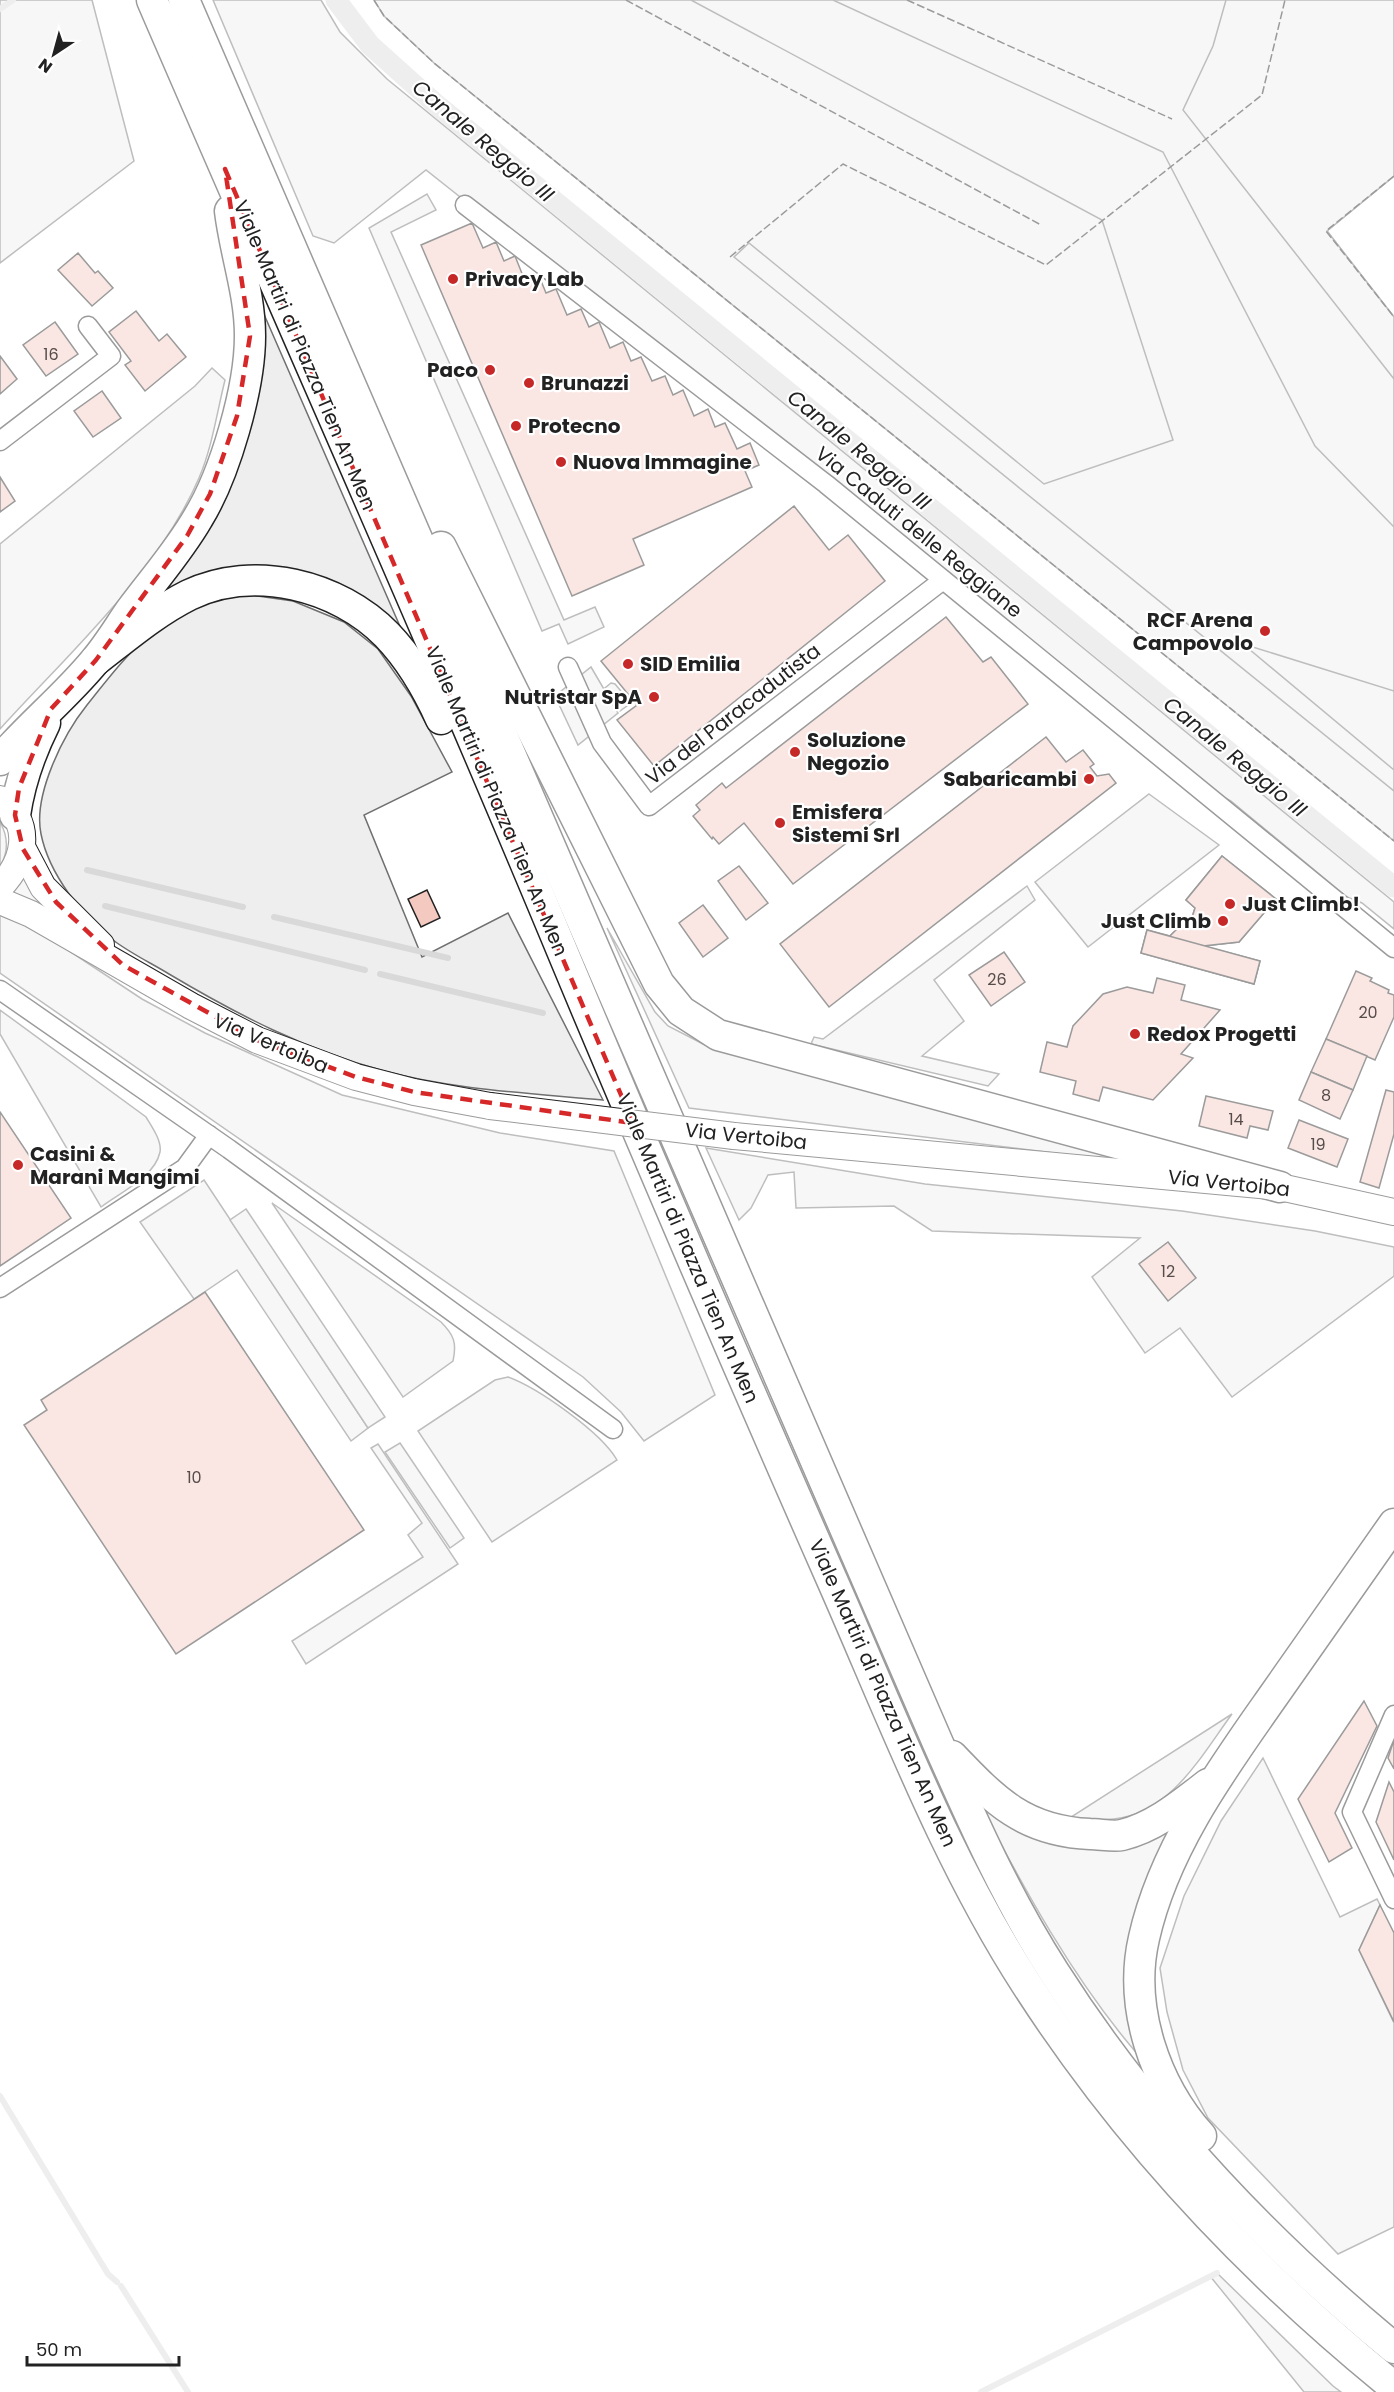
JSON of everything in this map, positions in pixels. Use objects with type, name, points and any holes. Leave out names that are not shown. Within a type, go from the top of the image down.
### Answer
[{"type":"highway","name":"Viale Martiri di Piazza Tien An Men","points":[[152,0],[564,956],[662,1193],[906,1749],[980,1904],[1023,1980],[1112,2105],[1163,2165],[1268,2276],[1310,2316],[1394,2387]]},
{"type":"highway","name":"Viale Martiri di Piazza Tien An Men","points":[[184,0],[937,1741],[975,1828],[1015,1906],[1053,1971],[1092,2029],[1199,2162],[1300,2265],[1394,2348]]},
{"type":"highway","points":[[0,760],[22,734],[51,709],[96,660],[200,516],[210,494],[237,416],[247,375],[250,336],[248,302],[232,228],[225,169]]},
{"type":"highway","points":[[359,405],[423,512],[659,984],[681,1011],[718,1035],[1280,1187]]},
{"type":"highway","points":[[96,660],[162,611],[191,594],[222,585],[264,580],[294,585],[326,594],[356,610],[386,634],[428,689],[514,881],[564,956]]},
{"type":"highway","points":[[8,807],[19,789],[28,758],[51,709]]},
{"type":"highway","points":[[1300,2265],[1227,2166],[1191,2125],[1170,2093],[1148,2037],[1141,2001],[1143,1940],[1164,1877],[1215,1779],[1394,1524]]},
{"type":"highway","points":[[937,1741],[988,1794],[1027,1821],[1071,1833],[1121,1835],[1163,1818],[1215,1779]]},
{"type":"main road","name":"Via Vertoiba","points":[[8,807],[22,831],[22,849],[43,886],[56,902],[123,965]]},
{"type":"main road","points":[[0,887],[19,863],[22,849]]},
{"type":"main road","name":"Via Vertoiba","points":[[0,901],[31,914],[76,942],[123,965],[223,1023],[322,1066],[414,1092],[490,1106],[734,1136],[1280,1187],[1394,1212]]},
{"type":"street","name":"Via Caduti delle Reggiane","points":[[465,205],[826,484],[1394,948]]},
{"type":"street","points":[[0,441],[111,356],[88,326]]},
{"type":"street","name":"Via del Paracadutista","points":[[568,667],[602,743],[649,806],[943,580]]},
{"type":"street","points":[[0,990],[208,1135],[613,1429]]},
{"type":"street","points":[[0,1288],[185,1168],[208,1135]]},
{"type":"street","points":[[1394,1715],[1352,1812],[1394,1899]]},
{"type":"highlighted area","points":[[225,169],[633,1123],[414,1092],[356,1077],[257,1040],[123,965],[56,902],[23,849],[15,815],[19,788],[51,709],[96,660],[187,536],[210,494],[237,416],[250,336]]},
{"type":"shaded area","points":[[0,0],[92,0],[134,161],[0,263]]},
{"type":"shaded area","points":[[213,0],[321,0],[340,32],[387,79],[1394,902],[1394,929],[1362,903],[1347,897],[1231,801],[1173,768],[943,580],[426,170],[334,243],[313,236]]},
{"type":"shaded area","name":"RCF Arena Campovolo","points":[[374,0],[1394,0],[1394,176],[1327,231],[1394,317],[1394,841],[434,63],[384,16]]},
{"type":"shaded area","points":[[691,0],[833,0],[1163,152],[1315,446],[1394,527],[1394,691],[1243,644],[1394,770],[1394,791],[734,257],[749,243],[1044,484],[1173,440],[1102,220]]},
{"type":"shaded area","points":[[1226,0],[1394,0],[1394,176],[1327,231],[1394,317],[1394,379],[1183,110],[1213,46]]},
{"type":"shaded area","points":[[427,194],[436,210],[391,232],[564,620],[595,607],[604,627],[568,644],[559,624],[542,631],[369,228]]},
{"type":"shaded area","points":[[256,296],[409,647],[325,581],[149,603],[201,535]]},
{"type":"shaded area","points":[[212,368],[225,380],[204,466],[182,513],[160,547],[110,611],[0,729],[0,544],[195,386]]},
{"type":"shaded area","points":[[251,595],[293,601],[344,622],[378,649],[411,696],[452,772],[364,815],[422,957],[508,913],[603,1100],[438,1083],[384,1071],[327,1053],[247,1017],[126,949],[101,930],[68,893],[45,849],[40,818],[41,802],[52,766],[69,732],[87,705],[121,663],[156,629],[198,606],[222,599]]},
{"type":"shaded area","points":[[591,667],[618,713],[578,745],[555,696]]},
{"type":"shaded area","points":[[611,683],[615,684],[631,703],[620,711],[605,688]]},
{"type":"shaded area","points":[[1149,794],[1219,845],[1088,947],[1035,882]]},
{"type":"shaded area","points":[[0,822],[5,833],[6,844],[5,855],[0,866]]},
{"type":"shaded area","points":[[25,870],[62,918],[8,892]]},
{"type":"shaded area","points":[[1027,886],[1035,900],[934,980],[964,1021],[922,1056],[999,1074],[988,1086],[811,1044],[814,1037],[823,1039]]},
{"type":"shaded area","points":[[0,913],[24,921],[142,999],[205,1033],[342,1095],[500,1133],[614,1151],[715,1395],[644,1441],[621,1412],[583,1377],[0,973]]},
{"type":"shaded area","points":[[607,928],[655,1012],[668,1026],[705,1045],[1176,1168],[689,1108]]},
{"type":"shaded area","points":[[0,1010],[146,1117],[156,1134],[160,1143],[160,1152],[151,1169],[135,1184],[101,1207],[0,1034]]},
{"type":"shaded area","points":[[706,1148],[925,1184],[1182,1211],[1315,1231],[1394,1247],[1394,1276],[1232,1397],[1180,1328],[1145,1353],[1092,1277],[1140,1238],[932,1231],[894,1206],[796,1208],[794,1172],[768,1175],[751,1208],[739,1220]]},
{"type":"shaded area","points":[[204,1180],[368,1428],[351,1441],[237,1270],[194,1299],[140,1222]]},
{"type":"shaded area","points":[[272,1203],[441,1322],[453,1340],[455,1349],[453,1361],[403,1397]]},
{"type":"shaded area","points":[[246,1209],[385,1417],[368,1428],[230,1220]]},
{"type":"shaded area","points":[[508,1377],[568,1412],[597,1437],[617,1460],[492,1542],[418,1431],[495,1380]]},
{"type":"shaded area","points":[[400,1443],[464,1538],[450,1548],[385,1452]]},
{"type":"shaded area","points":[[378,1444],[458,1564],[306,1664],[292,1641],[423,1557],[408,1535],[422,1523],[371,1448]]},
{"type":"shaded area","points":[[1232,1714],[1183,1780],[1152,1806],[1114,1819],[1068,1819]]},
{"type":"shaded area","points":[[1263,1758],[1340,1917],[1377,1899],[1380,1905],[1359,1950],[1394,2023],[1394,2227],[1338,2254],[1208,2118],[1183,2070],[1167,2012],[1160,1968],[1184,1896],[1221,1821]]},
{"type":"shaded area","points":[[976,1797],[1017,1829],[1180,1820],[1126,1958],[1126,2005],[1140,2057],[1093,1997],[1050,1932]]},
{"type":"shaded area","points":[[1217,2273],[1341,2392],[1304,2392],[1210,2276]]},
{"type":"building","points":[[472,223],[483,248],[496,242],[504,261],[515,256],[525,281],[539,276],[546,293],[556,289],[567,315],[581,309],[589,327],[599,322],[610,348],[623,342],[631,361],[641,357],[652,381],[665,376],[673,395],[683,390],[694,416],[708,409],[715,427],[725,423],[737,449],[750,443],[759,465],[745,471],[752,487],[633,539],[644,565],[572,596],[421,245]]},
{"type":"building","points":[[78,253],[95,273],[98,271],[113,288],[92,306],[58,270]]},
{"type":"building","points":[[136,311],[159,341],[167,334],[186,357],[145,391],[125,365],[131,361],[109,332]]},
{"type":"building","points":[[55,322],[78,354],[46,376],[23,345]]},
{"type":"building","points":[[0,356],[17,379],[0,394]]},
{"type":"building","points":[[102,391],[121,418],[93,437],[74,411]]},
{"type":"building","points":[[0,477],[15,501],[0,512]]},
{"type":"building","points":[[794,506],[829,550],[848,535],[885,581],[654,766],[617,720],[637,705],[601,661]]},
{"type":"building","points":[[946,617],[983,662],[991,657],[1028,704],[793,884],[744,823],[719,844],[713,837],[712,839],[693,816],[700,810],[696,805],[722,783],[726,788]]},
{"type":"building","points":[[1046,737],[1066,762],[1083,750],[1094,764],[1090,767],[1097,776],[1109,774],[1116,783],[829,1007],[780,944]]},
{"type":"building","name":"Just Climb!","points":[[1222,856],[1276,899],[1239,942],[1203,946],[1170,936],[1181,925],[1189,927],[1195,908],[1186,900]]},
{"type":"building","name":"Just Climb!","points":[[1222,856],[1276,899],[1239,942],[1203,946],[1260,961],[1254,984],[1141,953],[1147,930],[1170,936],[1181,925],[1189,927],[1195,908],[1186,900]]},
{"type":"building","points":[[739,866],[768,903],[746,920],[718,881]]},
{"type":"building","points":[[427,890],[440,918],[421,927],[408,899]]},
{"type":"building","points":[[703,905],[728,938],[703,957],[679,923]]},
{"type":"building","points":[[1147,930],[1260,961],[1254,984],[1141,953]]},
{"type":"building","points":[[1004,952],[1025,982],[991,1006],[969,975]]},
{"type":"building","points":[[1356,971],[1372,978],[1370,981],[1394,995],[1394,1017],[1375,1060],[1326,1039]]},
{"type":"building","name":"Redox Progetti","points":[[1157,978],[1185,985],[1181,1000],[1220,1010],[1181,1054],[1193,1058],[1153,1100],[1103,1087],[1099,1101],[1073,1094],[1076,1081],[1040,1072],[1047,1042],[1067,1047],[1073,1026],[1103,994],[1127,987],[1153,993]]},
{"type":"building","points":[[1326,1039],[1367,1056],[1353,1090],[1311,1072]]},
{"type":"building","points":[[1311,1072],[1353,1090],[1340,1119],[1299,1100]]},
{"type":"building","points":[[1386,1090],[1394,1092],[1394,1134],[1379,1188],[1360,1182]]},
{"type":"building","points":[[1206,1096],[1273,1111],[1268,1130],[1250,1126],[1247,1138],[1199,1126]]},
{"type":"building","name":"Casini & Marani Mangimi","points":[[0,1112],[71,1218],[0,1266]]},
{"type":"building","points":[[1299,1120],[1348,1139],[1337,1167],[1288,1148]]},
{"type":"building","points":[[1168,1242],[1196,1278],[1168,1301],[1139,1264]]},
{"type":"building","points":[[205,1292],[364,1530],[176,1654],[24,1425],[47,1410],[41,1400]]},
{"type":"building","points":[[1364,1701],[1377,1726],[1335,1813],[1352,1848],[1329,1862],[1298,1799]]},
{"type":"building","points":[[1394,1740],[1394,1769],[1388,1758]]},
{"type":"building","points":[[1389,1782],[1394,1792],[1394,1860],[1376,1822]]},
{"type":"building","points":[[1380,1905],[1394,1933],[1394,2022],[1359,1950]]},
{"type":"waterway","points":[[0,9],[13,0]]},
{"type":"waterway","name":"Canale Reggio III","points":[[336,0],[370,45],[438,106],[1394,887]]},
{"type":"waterway","points":[[87,870],[243,907]]},
{"type":"waterway","points":[[105,906],[365,970]]},
{"type":"waterway","points":[[274,917],[448,958]]},
{"type":"waterway","points":[[380,974],[543,1013]]},
{"type":"waterway","points":[[0,2096],[108,2274],[117,2282]]},
{"type":"waterway","points":[[981,2392],[1217,2273]]},
{"type":"waterway","points":[[121,2286],[188,2392]]},
{"type":"fence","points":[[374,0],[384,16],[434,63],[1394,841]]},
{"type":"fence","points":[[626,0],[1041,225]]},
{"type":"fence","points":[[907,0],[1172,119]]},
{"type":"fence","points":[[730,257],[843,164],[1046,265],[1262,95],[1285,0]]},
{"type":"fence","points":[[1394,176],[1326,231],[1394,317]]},
{"type":"place","name":"Privacy Lab","points":[[453,279]]},
{"type":"place","name":"Paco","points":[[490,370]]},
{"type":"place","name":"Brunazzi","points":[[529,383]]},
{"type":"place","name":"Protecno","points":[[516,426]]},
{"type":"place","name":"Nuova Immagine","points":[[561,462]]},
{"type":"place","name":"RCF Arena Campovolo","points":[[1265,631]]},
{"type":"place","name":"SID Emilia","points":[[628,664]]},
{"type":"place","name":"Nutristar SpA","points":[[654,697]]},
{"type":"place","name":"Soluzione Negozio","points":[[795,752]]},
{"type":"place","name":"Sabaricambi","points":[[1089,779]]},
{"type":"place","name":"Emisfera Sistemi Srl","points":[[780,823]]},
{"type":"place","name":"Just Climb!","points":[[1230,904]]},
{"type":"place","name":"Just Climb","points":[[1223,921]]},
{"type":"place","name":"Redox Progetti","points":[[1135,1034]]},
{"type":"place","name":"Casini & Marani Mangimi","points":[[18,1165]]}]
